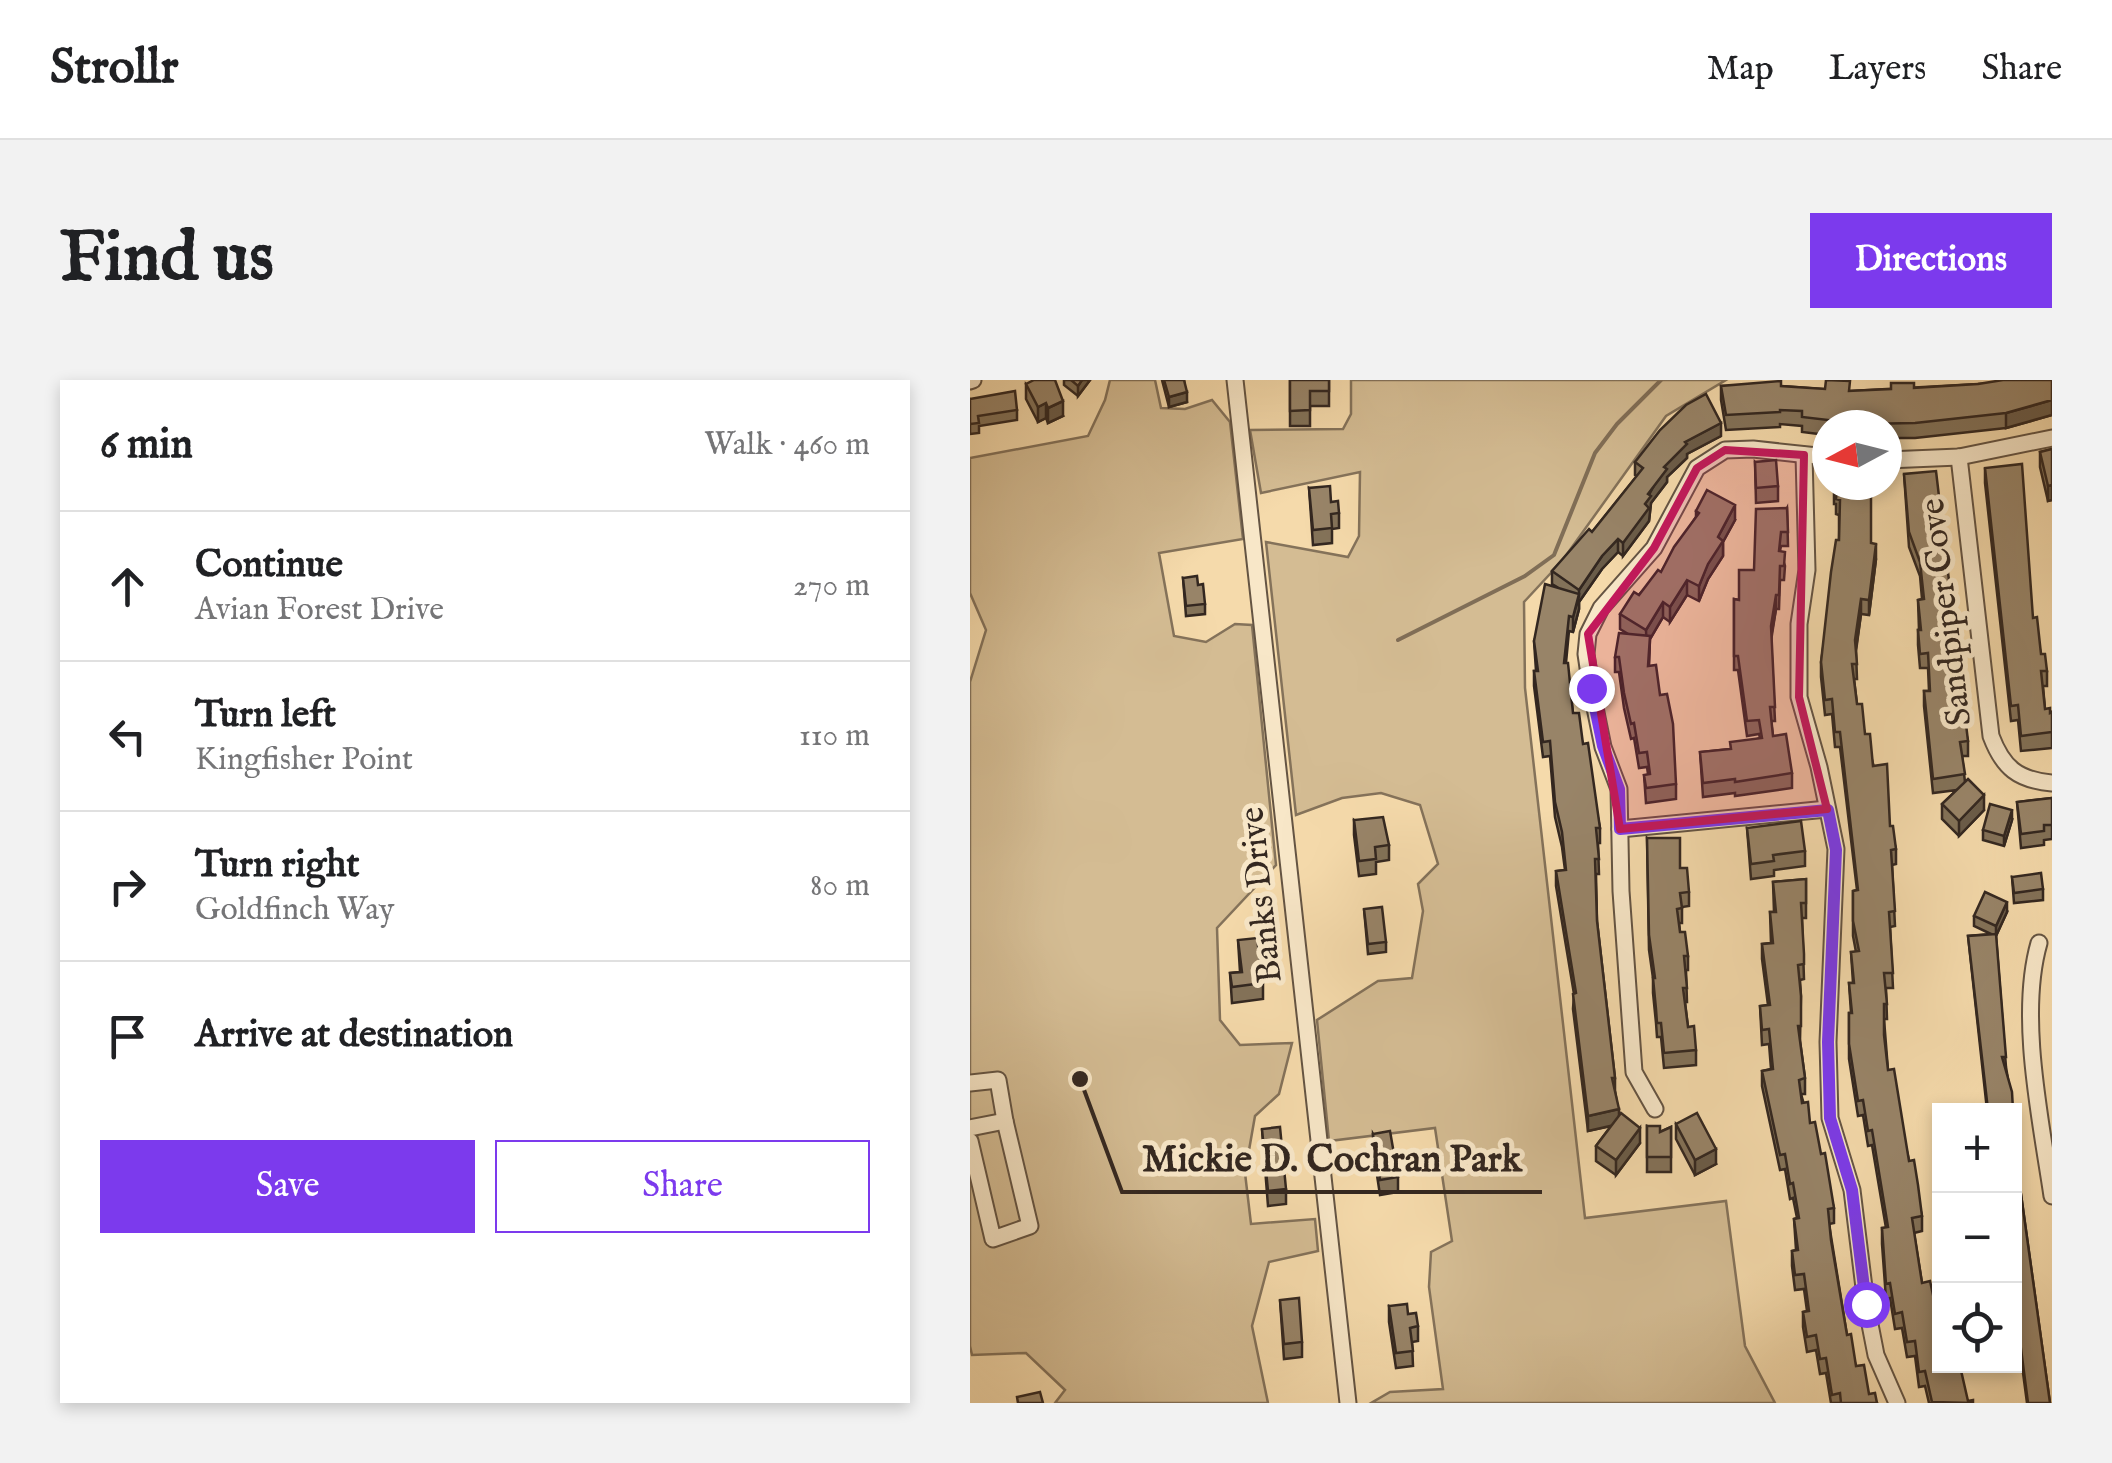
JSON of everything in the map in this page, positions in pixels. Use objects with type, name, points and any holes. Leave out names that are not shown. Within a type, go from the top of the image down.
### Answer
[{"type":"street","name":"Banks Drive","points":[[1235,380],[1348,1403]]},
{"type":"street","points":[[1902,460],[1959,458],[2052,438]]},
{"type":"street","points":[[1655,1108],[1634,1072],[1619,789],[1603,746],[1586,654],[1588,634],[1601,608],[1654,548],[1697,468],[1726,450],[1812,456]]},
{"type":"street","points":[[1804,455],[1807,570],[1798,624],[1799,696],[1836,850],[1828,1042],[1830,1118],[1852,1190],[1876,1355],[1897,1403]]},
{"type":"street","name":"Sandpiper Cove","points":[[1959,458],[1991,736],[2001,759],[2016,775],[2029,781],[2052,783]]},
{"type":"street","points":[[1620,829],[1828,810]]},
{"type":"street","points":[[2039,943],[2030,972],[2031,1009],[2052,1196]]},
{"type":"street","points":[[970,1084],[998,1080],[1030,1226],[993,1239],[970,1141]]},
{"type":"street","points":[[970,1128],[1005,1121]]},
{"type":"highlighted area","points":[[1725,450],[1804,455],[1799,697],[1827,809],[1620,829],[1588,634],[1654,548],[1697,468]]},
{"type":"shaded area","points":[[1110,380],[1155,380],[1161,408],[1185,409],[1212,400],[1230,422],[1243,539],[1159,553],[1174,636],[1206,642],[1235,624],[1252,625],[1276,865],[1217,928],[1220,1020],[1240,1045],[1292,1043],[1279,1094],[1255,1116],[1245,1173],[1251,1224],[1315,1219],[1318,1251],[1269,1262],[1252,1326],[1268,1403],[1055,1403],[1065,1390],[1026,1353],[972,1355],[970,1346],[970,682],[986,630],[970,593],[970,458],[1088,436]]},
{"type":"shaded area","points":[[1351,380],[1726,380],[1666,416],[1562,561],[1524,602],[1525,688],[1585,1218],[1726,1201],[1745,1346],[1775,1403],[1371,1403],[1390,1392],[1443,1389],[1429,1287],[1431,1252],[1452,1241],[1435,1128],[1329,1141],[1317,1020],[1378,981],[1412,978],[1423,911],[1418,884],[1438,864],[1420,805],[1381,793],[1342,798],[1296,815],[1266,542],[1348,557],[1359,536],[1360,472],[1261,493],[1250,430],[1343,429],[1351,414]]},
{"type":"building","points":[[1055,380],[1063,401],[1048,408],[1046,403],[1038,407],[1026,384]]},
{"type":"building","points":[[1164,380],[1184,380],[1187,392],[1169,397]]},
{"type":"building","points":[[1290,380],[1329,380],[1329,391],[1310,391],[1310,410],[1290,411]]},
{"type":"building","points":[[1826,380],[1850,381],[1849,391],[1891,389],[1891,383],[1914,383],[1914,388],[2052,380],[2052,400],[2006,413],[1902,423],[1902,410],[1812,410],[1812,418],[1802,417],[1802,411],[1780,410],[1726,415],[1721,386],[1781,381],[1781,386],[1825,389]]},
{"type":"building","points":[[1015,391],[1017,410],[978,416],[979,423],[970,424],[970,399]]},
{"type":"building","points":[[1706,394],[1721,423],[1685,442],[1664,467],[1667,469],[1648,494],[1651,496],[1645,504],[1649,508],[1623,543],[1618,539],[1602,556],[1579,590],[1552,571],[1589,529],[1592,532],[1643,468],[1635,462],[1660,430],[1686,405]]},
{"type":"building","points":[[2052,449],[2052,485],[2048,486],[2040,452]]},
{"type":"building","points":[[1776,460],[1778,486],[1756,488],[1755,462]]},
{"type":"building","points":[[2022,464],[2033,618],[2037,617],[2041,654],[2045,654],[2047,671],[2041,671],[2045,709],[2052,712],[2052,732],[2021,736],[2018,705],[2011,706],[1985,468]]},
{"type":"building","points":[[1936,471],[1968,741],[1960,742],[1965,774],[1933,779],[1924,691],[1930,691],[1928,653],[1920,654],[1918,630],[1918,600],[1924,599],[1920,562],[1909,532],[1904,474]]},
{"type":"building","points":[[1330,486],[1331,502],[1338,501],[1339,513],[1331,514],[1332,528],[1313,530],[1309,488]]},
{"type":"building","points":[[1707,490],[1735,505],[1718,537],[1723,541],[1699,586],[1687,580],[1670,607],[1663,602],[1646,630],[1620,614],[1634,592],[1639,595],[1658,570],[1661,572],[1699,513],[1696,511]]},
{"type":"building","points":[[1840,500],[1871,500],[1871,543],[1876,544],[1869,600],[1861,599],[1855,640],[1857,664],[1852,664],[1857,704],[1862,704],[1865,734],[1870,734],[1873,766],[1887,764],[1890,826],[1896,849],[1891,850],[1895,911],[1889,912],[1893,973],[1884,973],[1884,1035],[1888,1070],[1894,1069],[1909,1161],[1914,1160],[1922,1216],[1912,1218],[1922,1283],[1930,1281],[1932,1290],[1932,1373],[1962,1373],[1968,1401],[1973,1403],[1932,1402],[1925,1371],[1919,1372],[1915,1341],[1907,1342],[1902,1312],[1895,1314],[1890,1283],[1886,1284],[1882,1228],[1888,1227],[1872,1130],[1868,1131],[1863,1100],[1858,1101],[1849,1044],[1849,983],[1854,983],[1851,952],[1859,951],[1853,891],[1858,890],[1840,732],[1835,732],[1832,699],[1825,700],[1821,662],[1831,572],[1839,540]]},
{"type":"building","points":[[1787,508],[1788,532],[1781,532],[1779,551],[1785,552],[1784,566],[1780,566],[1779,595],[1771,626],[1775,707],[1770,707],[1773,736],[1786,734],[1792,773],[1703,783],[1700,752],[1731,749],[1730,742],[1762,738],[1759,720],[1747,721],[1738,656],[1734,656],[1734,599],[1739,600],[1739,570],[1754,570],[1756,509]]},
{"type":"building","points":[[1197,576],[1198,585],[1203,584],[1205,604],[1186,606],[1183,578]]},
{"type":"building","points":[[1545,584],[1579,594],[1573,617],[1569,616],[1564,663],[1568,663],[1573,713],[1579,713],[1583,744],[1588,743],[1600,828],[1596,828],[1599,859],[1595,859],[1597,921],[1612,1078],[1619,1109],[1588,1116],[1573,994],[1576,993],[1556,871],[1566,870],[1562,832],[1555,802],[1550,741],[1543,742],[1534,671],[1538,671],[1534,641]]},
{"type":"building","points":[[1619,633],[1650,636],[1648,666],[1656,665],[1660,695],[1667,694],[1673,724],[1676,784],[1646,788],[1644,775],[1650,774],[1647,752],[1639,753],[1619,657],[1615,657]]},
{"type":"building","points":[[1968,779],[1984,795],[1959,821],[1942,804]]},
{"type":"building","points":[[2052,798],[2052,825],[2044,825],[2044,831],[2021,834],[2017,802]]},
{"type":"building","points":[[1990,804],[2012,810],[2004,836],[1983,830]]},
{"type":"building","points":[[1383,817],[1389,845],[1375,847],[1376,859],[1359,861],[1354,820]]},
{"type":"building","points":[[1801,821],[1805,851],[1773,855],[1774,861],[1751,864],[1747,828]]},
{"type":"building","points":[[1647,838],[1680,838],[1680,868],[1687,868],[1689,892],[1680,893],[1682,908],[1677,909],[1688,956],[1684,956],[1687,988],[1683,988],[1688,1027],[1694,1026],[1696,1050],[1664,1053],[1661,1023],[1657,1023],[1649,935]]},
{"type":"building","points":[[2041,873],[2043,889],[2014,893],[2012,877]]},
{"type":"building","points":[[1806,879],[1806,903],[1801,903],[1804,964],[1798,965],[1798,1026],[1805,1078],[1799,1080],[1802,1103],[1808,1102],[1810,1123],[1815,1122],[1821,1154],[1825,1153],[1834,1208],[1828,1209],[1831,1240],[1847,1335],[1851,1334],[1856,1366],[1864,1365],[1869,1394],[1875,1393],[1877,1403],[1841,1403],[1840,1393],[1832,1395],[1826,1358],[1820,1359],[1816,1335],[1807,1337],[1803,1312],[1809,1311],[1804,1274],[1795,1275],[1792,1251],[1798,1250],[1794,1219],[1799,1218],[1785,1154],[1780,1155],[1762,1071],[1773,1069],[1769,1029],[1762,1030],[1760,1006],[1770,1005],[1762,944],[1773,943],[1773,882]]},
{"type":"building","points":[[1985,892],[2007,902],[1996,926],[1974,916]]},
{"type":"building","points":[[1382,907],[1386,942],[1368,944],[1364,909]]},
{"type":"building","points":[[1996,934],[2006,1057],[2002,1057],[2013,1103],[1987,1103],[1968,936]]},
{"type":"building","points":[[1257,938],[1263,983],[1232,987],[1230,973],[1242,972],[1238,940]]},
{"type":"building","points":[[1621,1113],[1640,1128],[1616,1160],[1596,1146]]},
{"type":"building","points":[[1697,1113],[1716,1149],[1695,1160],[1676,1124]]},
{"type":"building","points":[[1647,1126],[1660,1126],[1660,1132],[1671,1127],[1671,1157],[1647,1157]]},
{"type":"building","points":[[1280,1127],[1286,1189],[1268,1191],[1262,1129]]},
{"type":"building","points":[[1390,1131],[1398,1177],[1380,1180],[1373,1134]]},
{"type":"building","points":[[2022,1202],[2050,1403],[2028,1403],[2022,1357]]},
{"type":"building","points":[[1299,1298],[1302,1342],[1284,1344],[1280,1300]]},
{"type":"building","points":[[1407,1304],[1408,1314],[1416,1313],[1418,1326],[1410,1328],[1413,1351],[1396,1353],[1389,1306]]},
{"type":"building","points":[[1040,1392],[1043,1403],[1018,1403],[1017,1397]]},
{"type":"waterway","points":[[1398,640],[1525,576],[1554,555],[1595,453],[1617,424],[1661,380]]},
{"type":"place","name":"Mickie D. Cochran Park","points":[[1080,1079]]},
{"type":"route","points":[[1591,688],[1603,746],[1619,789],[1620,829],[1828,810],[1836,850],[1828,1042],[1830,1118],[1852,1190],[1866,1304]]}]
